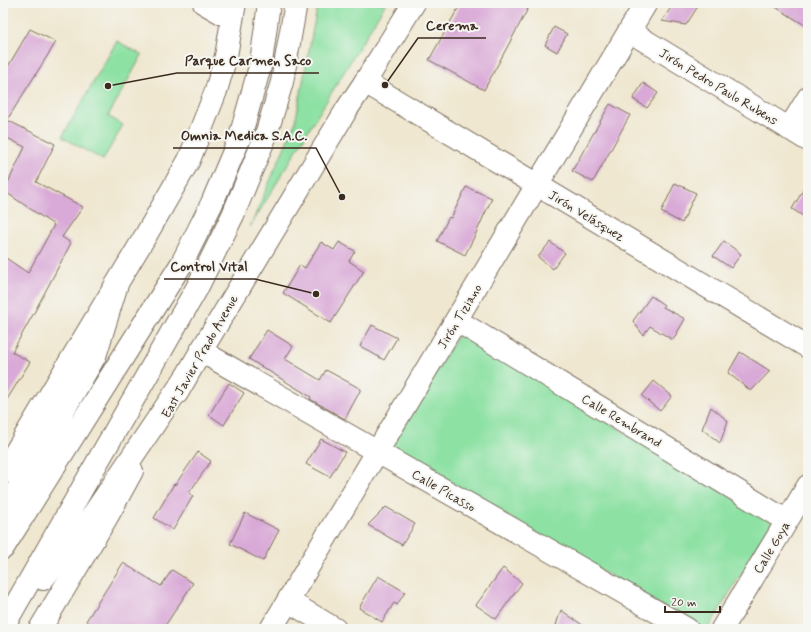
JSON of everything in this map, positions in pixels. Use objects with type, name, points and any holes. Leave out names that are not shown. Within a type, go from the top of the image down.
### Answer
[{"type":"main road","points":[[3,473],[117,284],[189,160],[216,91],[226,56],[234,11],[204,3]]},
{"type":"main road","points":[[3,548],[182,263],[212,203],[240,137],[261,64],[269,3]]},
{"type":"main road","points":[[3,628],[197,288],[234,216],[266,135],[282,82],[296,3]]},
{"type":"main road","name":"East Javier Prado Avenue","points":[[40,629],[108,515],[201,351],[347,109],[414,3]]},
{"type":"main road","name":"Jirón Tiziano","points":[[272,629],[646,3]]},
{"type":"main road","name":"Jirón Pedro Paulo Rubens","points":[[629,31],[808,140]]},
{"type":"main road","name":"Jirón Velásquez","points":[[365,82],[808,347]]},
{"type":"main road","points":[[789,129],[808,98]]},
{"type":"main road","points":[[3,514],[95,356],[117,284]]},
{"type":"main road","name":"Calle Rembrand","points":[[456,320],[787,521]]},
{"type":"main road","name":"Calle Picasso","points":[[201,351],[687,629]]},
{"type":"main road","points":[[3,628],[86,524],[186,377]]},
{"type":"main road","name":"Calle Goya","points":[[722,629],[808,486]]},
{"type":"main road","points":[[288,601],[335,629]]},
{"type":"green space","points":[[318,3],[386,3],[250,227],[295,123]]},
{"type":"green space","points":[[117,41],[142,55],[108,116],[123,125],[103,160],[62,137]]},
{"type":"green space","points":[[460,332],[772,522],[708,629],[702,629],[390,448]]},
{"type":"building","points":[[461,3],[531,3],[484,90],[429,60]]},
{"type":"building","points":[[674,3],[700,3],[686,25],[662,21]]},
{"type":"building","points":[[769,3],[808,3],[808,27]]},
{"type":"building","points":[[554,27],[567,34],[557,52],[545,45]]},
{"type":"building","points":[[30,29],[56,42],[7,120],[55,144],[36,182],[83,207],[62,237],[71,243],[12,352],[30,362],[3,406],[3,256],[28,273],[54,225],[4,191],[25,147],[3,136],[3,75]]},
{"type":"building","points":[[643,83],[658,93],[647,108],[633,99]]},
{"type":"building","points":[[610,104],[630,115],[593,182],[572,171]]},
{"type":"building","points":[[808,182],[808,219],[792,209]]},
{"type":"building","points":[[675,183],[696,193],[682,223],[661,212]]},
{"type":"building","points":[[466,187],[492,198],[465,255],[437,241],[449,217],[451,218]]},
{"type":"building","points":[[724,241],[741,254],[731,268],[713,256]]},
{"type":"building","points":[[321,242],[334,250],[339,242],[355,251],[349,261],[364,271],[331,323],[283,293],[300,265],[305,268]]},
{"type":"building","points":[[550,242],[565,253],[553,269],[538,257]]},
{"type":"building","points":[[651,296],[664,305],[663,307],[685,319],[673,340],[650,326],[643,335],[633,321]]},
{"type":"building","points":[[372,325],[397,338],[384,360],[360,346]]},
{"type":"building","points":[[267,330],[293,346],[285,359],[320,380],[326,370],[361,389],[345,419],[310,399],[311,397],[249,359]]},
{"type":"building","points":[[740,352],[770,371],[751,391],[728,373]]},
{"type":"building","points":[[654,381],[672,396],[660,411],[642,396]]},
{"type":"building","points":[[229,383],[244,393],[224,425],[209,415]]},
{"type":"building","points":[[711,407],[728,421],[720,443],[702,429]]},
{"type":"building","points":[[321,439],[345,452],[330,477],[306,464]]},
{"type":"building","points":[[198,452],[211,461],[189,493],[193,496],[173,530],[154,518],[174,484],[175,485]]},
{"type":"building","points":[[386,507],[415,524],[402,545],[368,525]]},
{"type":"building","points":[[245,513],[279,530],[263,561],[230,544]]},
{"type":"building","points":[[123,563],[161,586],[172,570],[193,583],[163,629],[99,629],[86,621]]},
{"type":"building","points":[[503,568],[522,583],[496,619],[476,605]]},
{"type":"building","points":[[378,576],[405,592],[397,605],[394,603],[382,622],[359,608]]},
{"type":"building","points":[[561,610],[588,629],[562,629],[556,625]]},
{"type":"place","name":"Cerema","points":[[385,85]]},
{"type":"place","name":"Parque Carmen Saco","points":[[108,86]]},
{"type":"place","name":"Omnia Medica S.A.C.","points":[[342,197]]},
{"type":"place","name":"Control Vital","points":[[316,294]]}]
